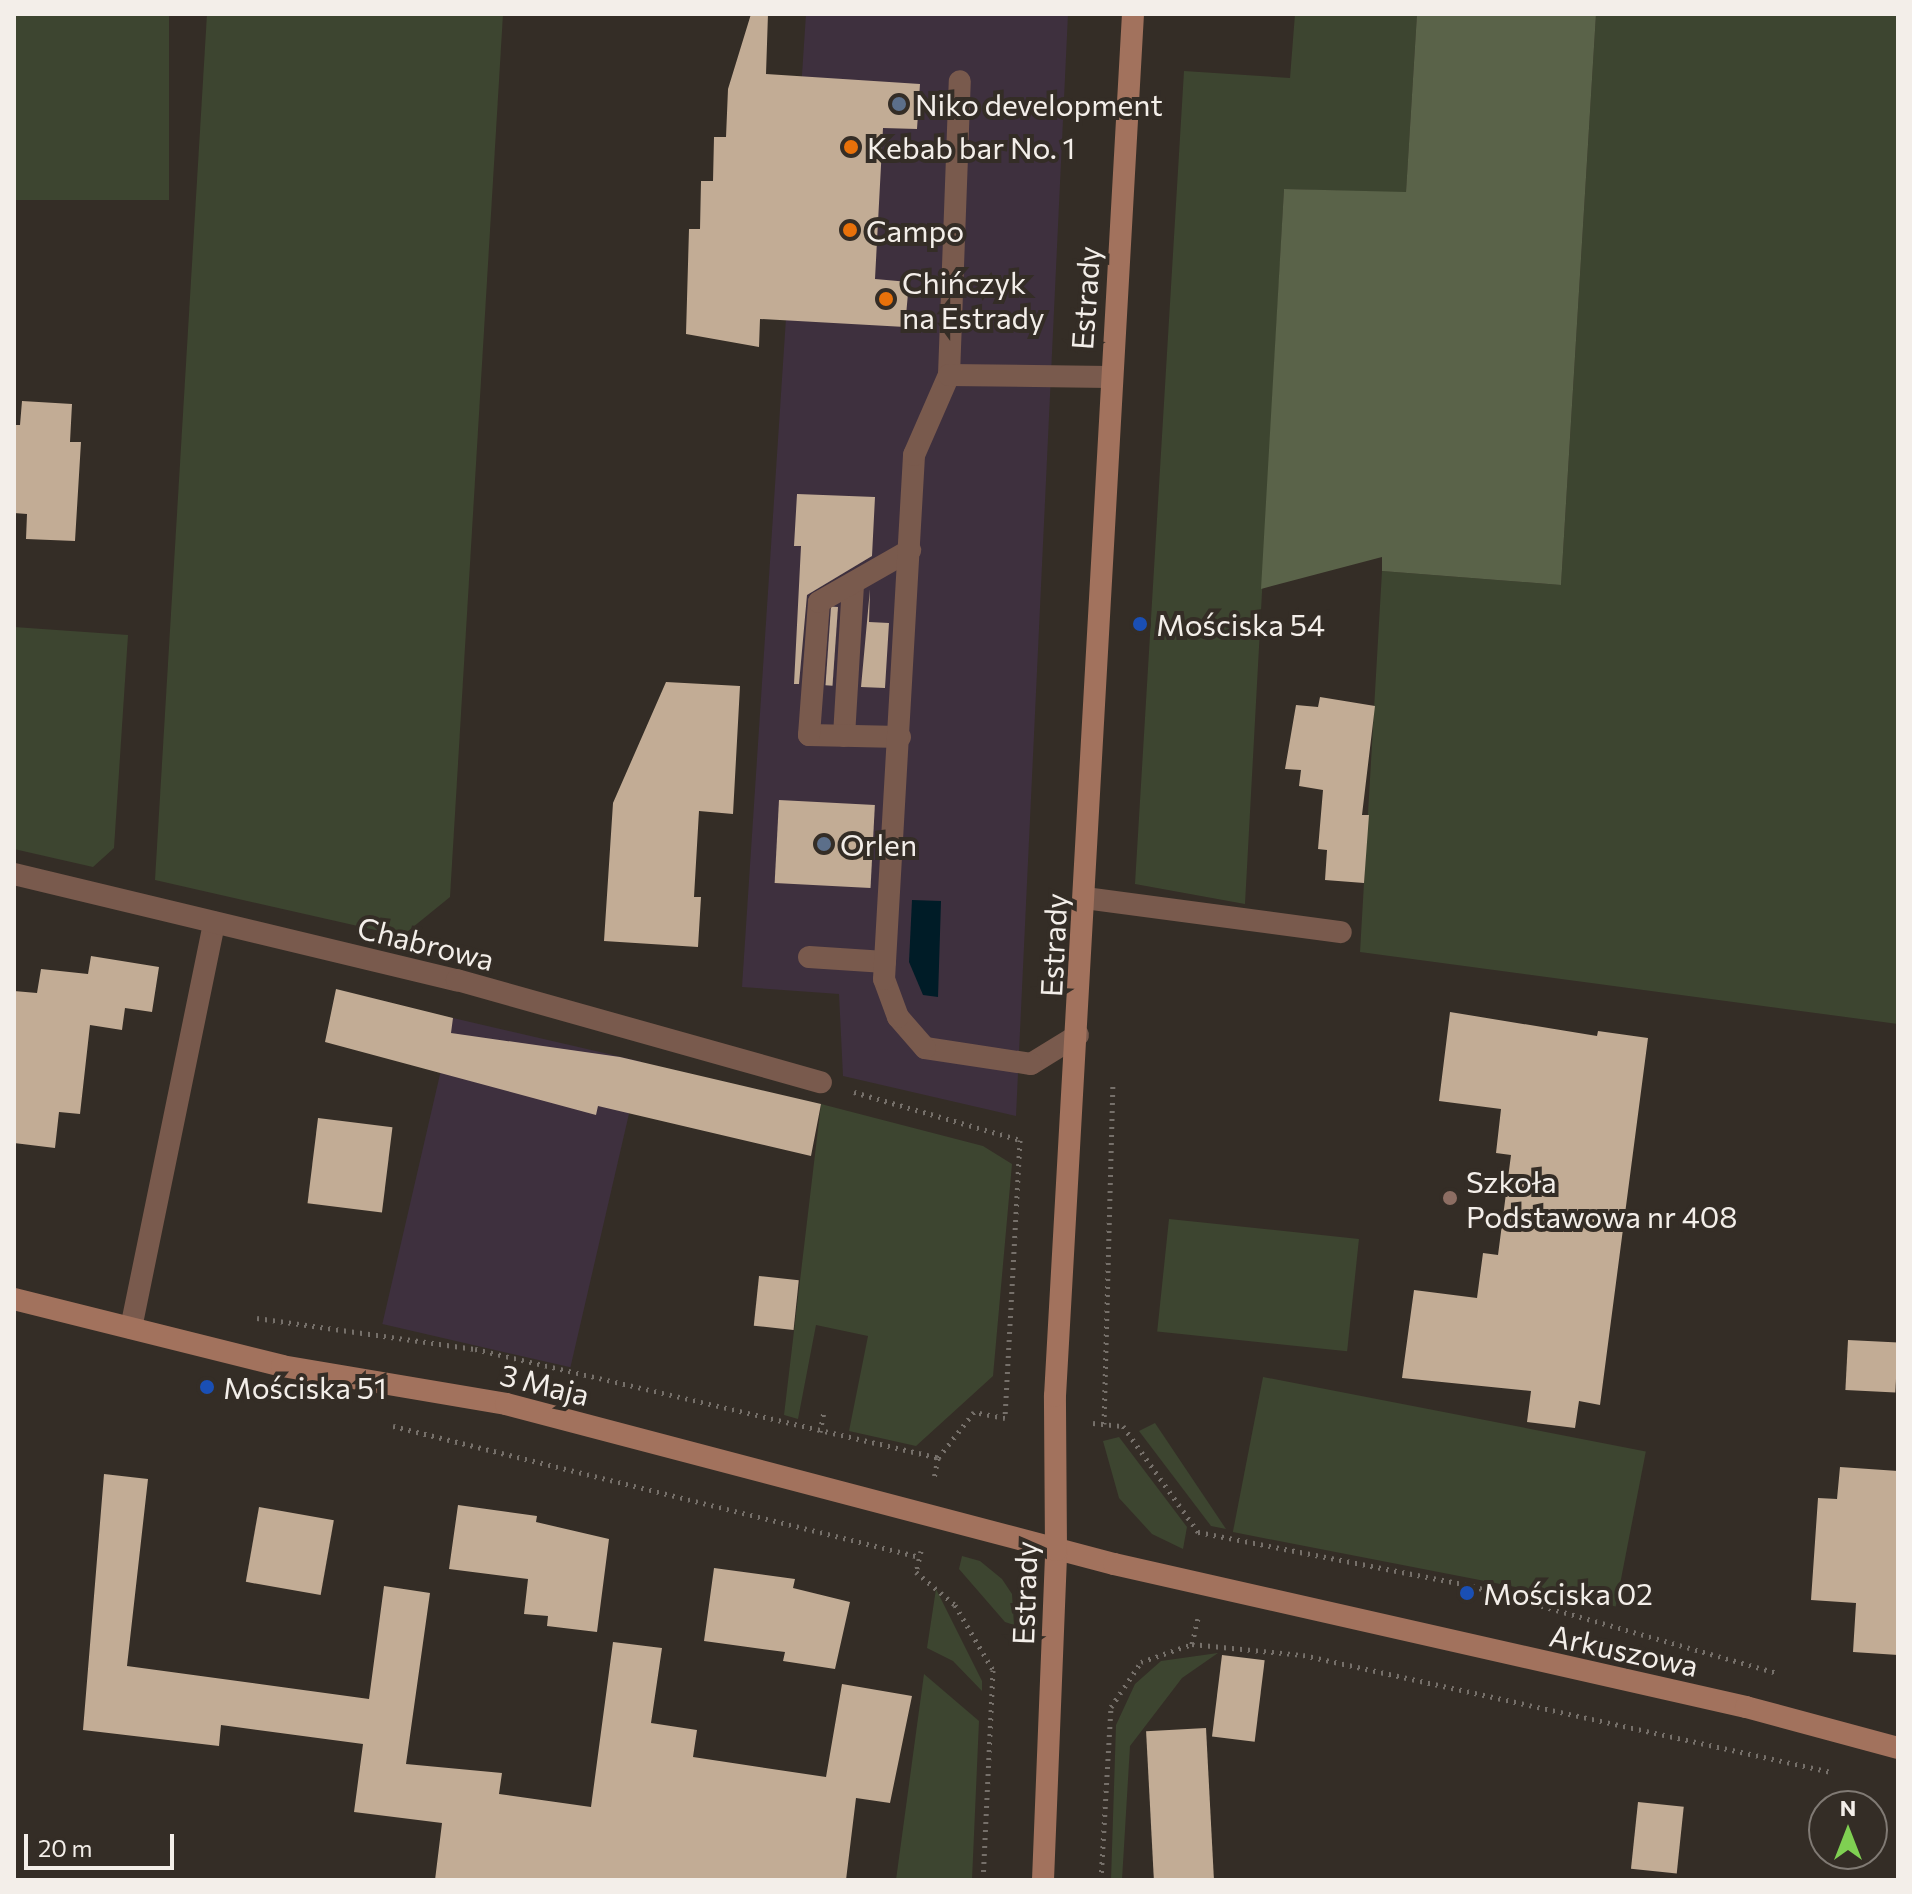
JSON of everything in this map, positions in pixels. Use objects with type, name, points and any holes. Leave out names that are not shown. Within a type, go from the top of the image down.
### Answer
[{"type":"main road","name":"Estrady","points":[[1043,1880],[1056,1550],[1055,1396],[1078,1035],[1109,377],[1133,14]]},
{"type":"main road","name":"3 Maja","points":[[14,1299],[282,1366],[506,1404],[1056,1550]]},
{"type":"main road","name":"Arkuszowa","points":[[1056,1550],[1746,1707],[1898,1748]]},
{"type":"street","points":[[960,81],[949,375],[914,455],[884,979],[898,1017],[925,1048],[1031,1064],[1078,1035]]},
{"type":"street","points":[[949,375],[1109,377]]},
{"type":"street","points":[[900,737],[809,735],[819,602],[910,550]]},
{"type":"street","points":[[844,736],[853,585]]},
{"type":"street","name":"Chabrowa","points":[[14,874],[457,980],[821,1082]]},
{"type":"street","points":[[1085,898],[1341,932]]},
{"type":"street","points":[[131,1328],[214,922]]},
{"type":"street","points":[[809,957],[885,962]]},
{"type":"path","points":[[248,1317],[475,1349],[938,1458],[974,1412],[1005,1418],[1020,1140],[821,1082]]},
{"type":"path","points":[[820,1432],[824,1411]]},
{"type":"path","points":[[377,1422],[920,1557],[916,1572],[931,1580],[955,1605],[993,1670],[983,1880]]},
{"type":"path","points":[[1104,1424],[1123,1426],[1198,1532],[1472,1586],[1785,1675]]},
{"type":"path","points":[[1101,1880],[1111,1707],[1125,1678],[1141,1662],[1192,1644],[1303,1655],[1838,1774]]},
{"type":"shaded area","points":[[806,14],[1068,14],[1016,1116],[843,1076],[839,994],[742,987]]},
{"type":"shaded area","points":[[453,1018],[641,1061],[570,1367],[382,1324]]},
{"type":"green space","points":[[14,14],[169,14],[169,200],[14,200]]},
{"type":"green space","points":[[207,14],[503,14],[450,897],[402,936],[155,880]]},
{"type":"green space","points":[[1295,14],[1417,14],[1406,193],[1284,189],[1245,904],[1135,884],[1184,71],[1290,78]]},
{"type":"green space","points":[[1417,14],[1596,14],[1561,585],[1382,571],[1382,557],[1261,589],[1284,189],[1406,192]]},
{"type":"green space","points":[[1596,14],[1898,14],[1898,1024],[1360,952],[1382,571],[1561,585]]},
{"type":"green space","points":[[14,627],[128,635],[114,848],[93,867],[14,849]]},
{"type":"green space","points":[[821,1104],[983,1146],[1012,1164],[993,1376],[916,1446],[849,1431],[868,1336],[816,1325],[798,1419],[784,1415]]},
{"type":"green space","points":[[1169,1219],[1359,1239],[1347,1351],[1157,1331]]},
{"type":"green space","points":[[1263,1377],[1646,1451],[1616,1607],[1233,1532]]},
{"type":"green space","points":[[1155,1423],[1226,1529],[1211,1526],[1139,1431]]},
{"type":"green space","points":[[1119,1437],[1187,1527],[1183,1549],[1152,1534],[1119,1498],[1103,1441]]},
{"type":"green space","points":[[962,1556],[980,1561],[1002,1579],[1012,1594],[1014,1625],[1005,1622],[959,1569]]},
{"type":"green space","points":[[936,1589],[982,1681],[982,1691],[953,1661],[927,1648]]},
{"type":"green space","points":[[1218,1653],[1182,1678],[1130,1746],[1122,1880],[1111,1880],[1116,1725],[1135,1684],[1161,1661]]},
{"type":"green space","points":[[924,1674],[979,1721],[972,1880],[896,1880]]},
{"type":"water","points":[[912,900],[941,901],[938,997],[923,995],[909,962]]},
{"type":"building","points":[[751,14],[768,14],[766,74],[920,84],[917,129],[883,128],[875,279],[909,282],[905,327],[760,319],[759,347],[686,334],[689,229],[700,229],[701,181],[713,181],[714,137],[726,137],[728,89]]},
{"type":"building","points":[[22,401],[72,404],[70,442],[81,442],[75,541],[26,539],[27,514],[14,513],[14,425],[20,425]]},
{"type":"building","points":[[797,494],[875,497],[872,556],[807,595],[799,684],[794,684],[801,546],[794,546]]},
{"type":"building","points":[[870,589],[869,622],[889,623],[885,688],[861,687]]},
{"type":"building","points":[[831,607],[838,607],[832,686],[826,685]]},
{"type":"building","points":[[666,682],[740,686],[733,814],[699,811],[694,897],[701,897],[698,947],[604,941],[613,803]]},
{"type":"building","points":[[1320,697],[1375,706],[1362,815],[1369,815],[1364,883],[1325,880],[1327,850],[1318,849],[1323,790],[1299,786],[1301,770],[1285,769],[1296,705],[1318,707]]},
{"type":"building","name":"Orlen","points":[[779,800],[875,805],[871,888],[775,883]]},
{"type":"building","points":[[91,956],[159,967],[152,1012],[125,1008],[122,1030],[90,1025],[80,1114],[59,1112],[55,1148],[14,1143],[14,991],[37,993],[41,969],[88,974]]},
{"type":"building","points":[[336,989],[453,1018],[451,1033],[620,1057],[821,1104],[811,1156],[598,1106],[596,1115],[325,1042]]},
{"type":"building","points":[[1450,1012],[1597,1036],[1598,1031],[1648,1038],[1600,1405],[1579,1401],[1575,1428],[1527,1422],[1531,1391],[1402,1378],[1414,1290],[1477,1298],[1483,1253],[1498,1255],[1511,1155],[1496,1153],[1501,1109],[1439,1101]]},
{"type":"building","points":[[318,1118],[392,1127],[382,1212],[308,1203]]},
{"type":"building","points":[[759,1276],[799,1280],[794,1330],[754,1326]]},
{"type":"building","points":[[1848,1340],[1898,1343],[1895,1393],[1845,1390]]},
{"type":"building","points":[[1840,1467],[1898,1471],[1898,1655],[1853,1652],[1856,1603],[1811,1600],[1818,1498],[1837,1499]]},
{"type":"building","points":[[104,1474],[148,1479],[127,1666],[369,1699],[384,1586],[430,1593],[406,1764],[502,1773],[499,1794],[591,1807],[613,1642],[662,1648],[651,1723],[697,1730],[693,1757],[826,1777],[842,1684],[912,1696],[890,1803],[856,1798],[846,1880],[435,1880],[442,1823],[354,1812],[363,1744],[221,1725],[219,1746],[83,1730]]},
{"type":"building","points":[[458,1505],[537,1516],[536,1522],[609,1539],[597,1632],[547,1626],[548,1616],[524,1614],[528,1579],[449,1569]]},
{"type":"building","points":[[259,1507],[334,1520],[321,1595],[246,1582]]},
{"type":"building","points":[[714,1568],[795,1579],[793,1588],[850,1602],[835,1669],[783,1661],[785,1652],[704,1641]]},
{"type":"building","points":[[1222,1655],[1265,1660],[1255,1742],[1212,1736]]},
{"type":"building","points":[[1206,1728],[1214,1880],[1154,1880],[1146,1731]]},
{"type":"building","points":[[1638,1802],[1684,1807],[1677,1873],[1631,1869]]},
{"type":"place","name":"Niko development","points":[[899,104]]},
{"type":"place","name":"Kebab bar No. 1","points":[[851,147]]},
{"type":"place","name":"Campo","points":[[850,230]]},
{"type":"place","name":"Chińczyk na Estrady","points":[[886,299]]},
{"type":"place","name":"Mościska 54","points":[[1140,624]]},
{"type":"place","name":"Orlen","points":[[824,844]]},
{"type":"place","name":"Szkoła Podstawowa nr 408","points":[[1450,1198]]},
{"type":"place","name":"Mościska 51","points":[[207,1387]]},
{"type":"place","name":"Mościska 02","points":[[1467,1593]]}]
